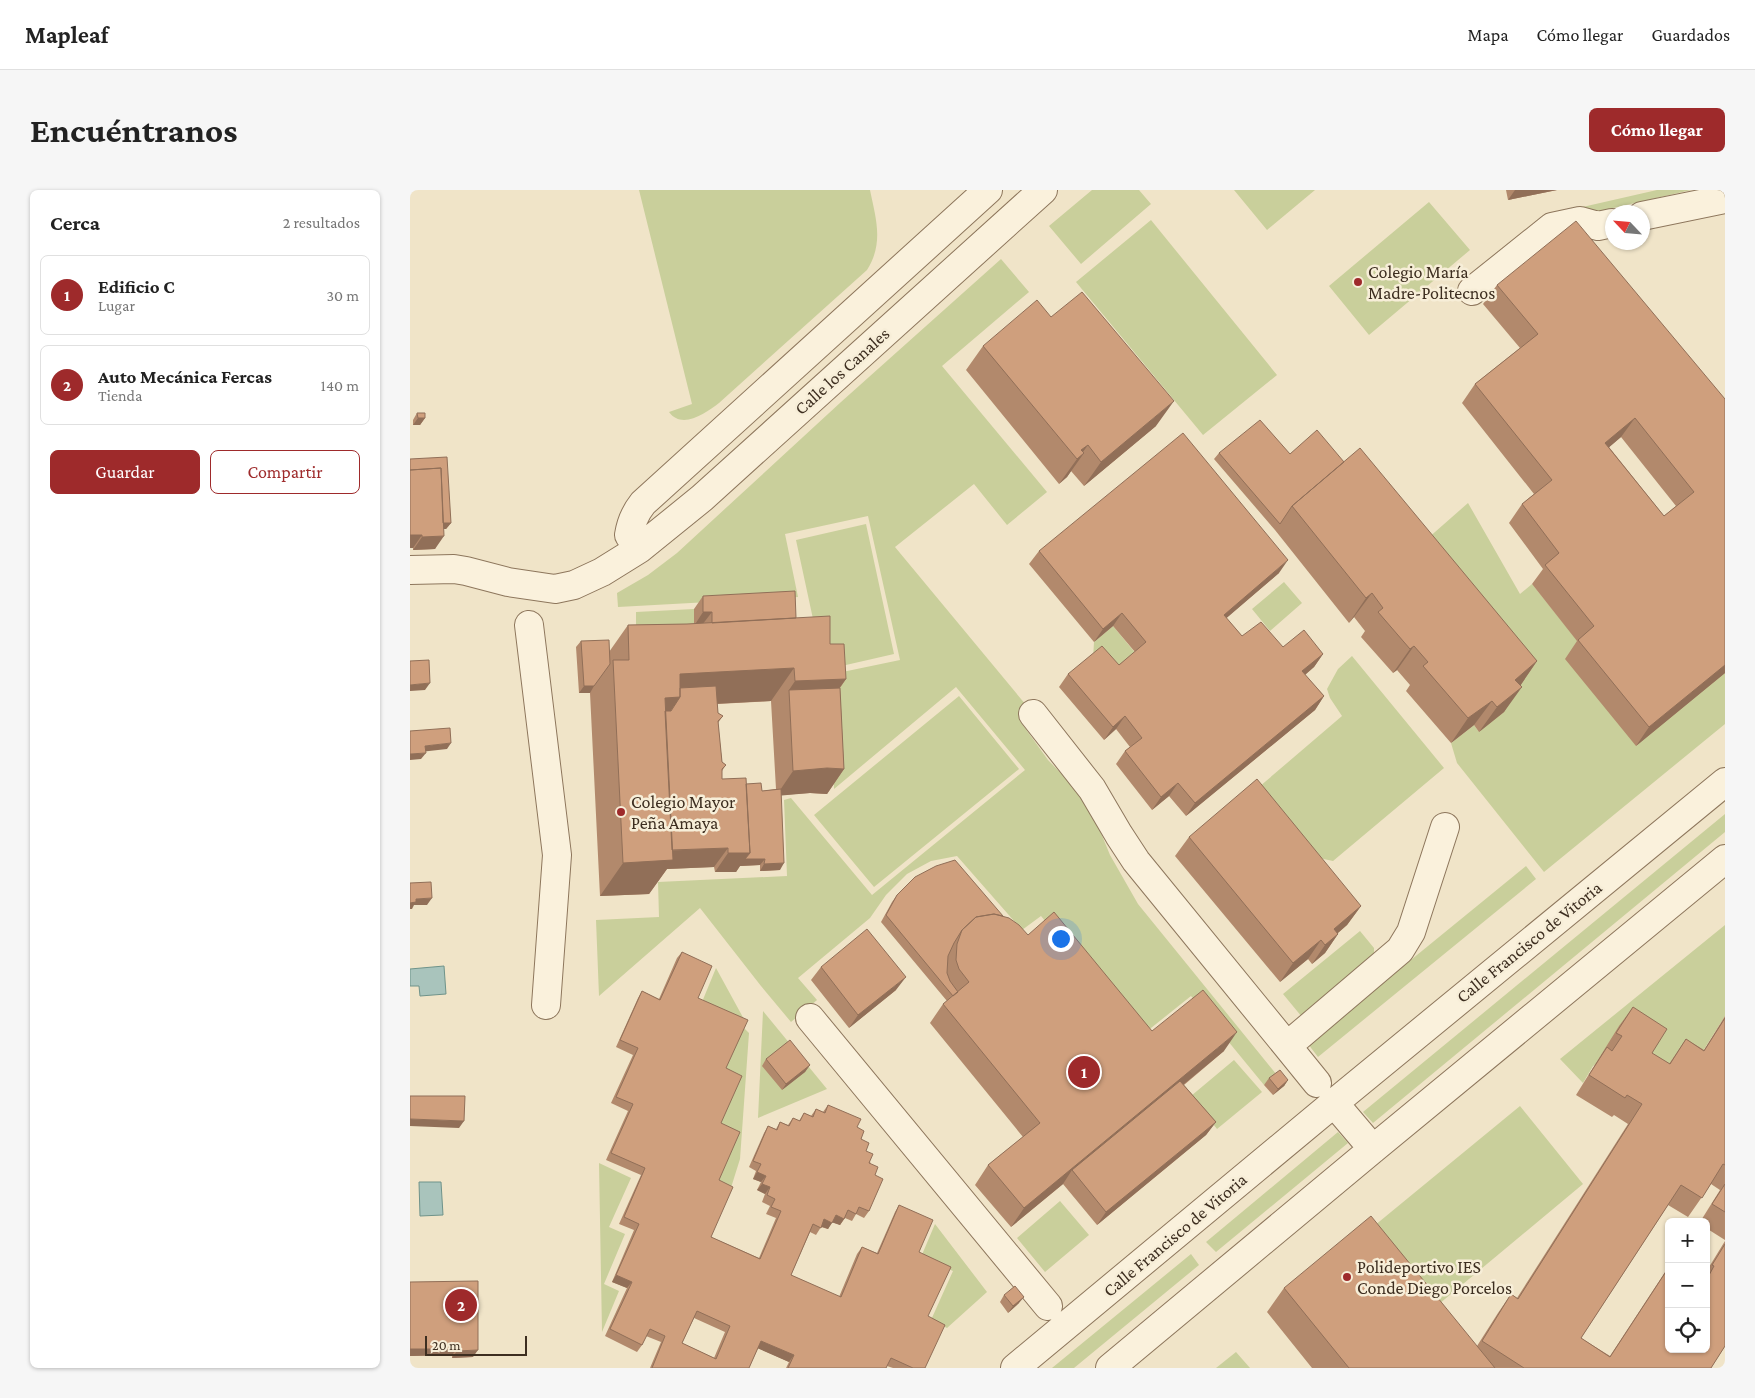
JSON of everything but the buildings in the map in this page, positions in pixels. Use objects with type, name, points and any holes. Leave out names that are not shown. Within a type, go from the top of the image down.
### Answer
[{"type":"street","name":"Calle los Canales","points":[[639,549],[629,535],[635,513],[643,503],[988,190]]},
{"type":"street","name":"Calle los Canales","points":[[410,570],[454,569],[508,582],[555,589],[574,585],[602,572],[639,549],[702,498],[1043,190]]},
{"type":"street","points":[[1650,214],[1723,199]]},
{"type":"street","points":[[1472,291],[1552,227],[1580,220],[1598,226],[1605,224]]},
{"type":"street","points":[[916,256],[940,283]]},
{"type":"street","points":[[529,625],[557,856],[546,1005]]},
{"type":"street","points":[[1033,714],[1092,789],[1136,861],[1319,1085],[1373,1148]]},
{"type":"street","name":"Calle Francisco de Vitoria","points":[[1015,1368],[1319,1085],[1725,782]]},
{"type":"street","points":[[1287,1046],[1400,950],[1411,932],[1445,826]]},
{"type":"street","points":[[1110,1368],[1373,1148],[1725,859]]},
{"type":"street","points":[[810,1018],[1042,1298]]},
{"type":"green space","points":[[639,190],[870,190],[877,231],[875,250],[867,270],[719,403],[701,415],[687,420],[680,420],[669,412],[692,404]]},
{"type":"green space","points":[[1092,190],[1139,190],[1151,204],[1081,264],[1049,226]]},
{"type":"green space","points":[[1234,190],[1315,190],[1267,230]]},
{"type":"green space","points":[[1657,190],[1691,190],[1626,205],[1605,205],[1605,210],[1548,223],[1543,216]]},
{"type":"green space","points":[[1429,202],[1470,250],[1369,335],[1329,286]]},
{"type":"green space","points":[[1151,220],[1277,375],[1203,435],[1076,282]]},
{"type":"green space","points":[[1001,259],[1029,292],[942,366],[1047,492],[1007,525],[974,484],[895,547],[1031,711],[1020,721],[1048,760],[1084,797],[1092,811],[1110,855],[1138,904],[1284,1086],[1275,1076],[1264,1085],[1191,996],[1141,1036],[1041,916],[1022,930],[957,856],[931,861],[907,874],[886,895],[870,918],[798,978],[817,1000],[791,1022],[700,908],[599,996],[596,920],[659,917],[658,882],[787,876],[784,800],[791,798],[872,895],[1025,770],[956,687],[834,789],[828,675],[900,660],[868,516],[785,534],[798,597],[618,607],[617,593],[648,575],[677,553],[841,402]]},
{"type":"green space","points":[[1468,503],[1520,594],[1532,584],[1581,645],[1725,673],[1725,724],[1544,872],[1457,763],[1451,743],[1474,725],[1479,732],[1410,554]]},
{"type":"green space","points":[[866,524],[894,654],[824,670],[796,540]]},
{"type":"green space","points":[[1284,582],[1302,603],[1270,631],[1252,609]]},
{"type":"green space","points":[[694,609],[694,625],[636,638],[636,612]]},
{"type":"green space","points":[[1113,626],[1137,655],[1109,679],[1093,659],[1094,642]]},
{"type":"green space","points":[[1352,656],[1444,768],[1333,861],[1319,858],[1259,787],[1342,716],[1330,698],[1327,689],[1338,669]]},
{"type":"green space","points":[[959,696],[1019,769],[874,887],[814,815]]},
{"type":"green space","points":[[1725,814],[1725,832],[1373,1123],[1363,1112]]},
{"type":"green space","points":[[1526,866],[1536,879],[1318,1057],[1308,1044]]},
{"type":"green space","points":[[1725,925],[1725,1016],[1691,1070],[1656,1083],[1609,1055],[1593,1066],[1583,1083],[1560,1059]]},
{"type":"green space","points":[[1360,931],[1374,948],[1374,955],[1302,1017],[1283,994]]},
{"type":"green space","points":[[716,968],[745,1021],[702,1002]]},
{"type":"green space","points":[[763,1011],[827,1089],[758,1118]]},
{"type":"green space","points":[[743,1027],[749,1033],[740,1159],[729,1194],[714,1187],[716,1130],[722,1075]]},
{"type":"green space","points":[[1234,1060],[1262,1092],[1217,1129],[1191,1096]]},
{"type":"green space","points":[[1520,1106],[1583,1184],[1427,1314],[1363,1235]]},
{"type":"green space","points":[[1338,1132],[1348,1143],[1216,1252],[1206,1242]]},
{"type":"green space","points":[[599,1163],[631,1178],[609,1227],[625,1234],[604,1284],[619,1291],[602,1332]]},
{"type":"green space","points":[[1060,1201],[1089,1235],[1045,1272],[1017,1238]]},
{"type":"green space","points":[[935,1224],[987,1292],[947,1328],[931,1320],[953,1271],[921,1257]]},
{"type":"green space","points":[[1191,1254],[1199,1265],[1074,1368],[1052,1368]]},
{"type":"green space","points":[[1236,1352],[1250,1368],[1216,1368]]},
{"type":"water","points":[[444,966],[446,994],[420,996],[419,986],[410,986],[410,969]]},
{"type":"water","points":[[419,1182],[441,1182],[443,1215],[420,1216]]},
{"type":"place","name":"Colegio María Madre-Politecnos","points":[[1358,282]]},
{"type":"place","name":"Colegio Mayor Peña Amaya","points":[[621,812]]},
{"type":"place","name":"Edificio C","points":[[1084,1072]]},
{"type":"place","name":"Polideportivo IES Conde Diego Porcelos","points":[[1347,1277]]},
{"type":"place","name":"Auto Mecánica Fercas","points":[[461,1305]]}]
